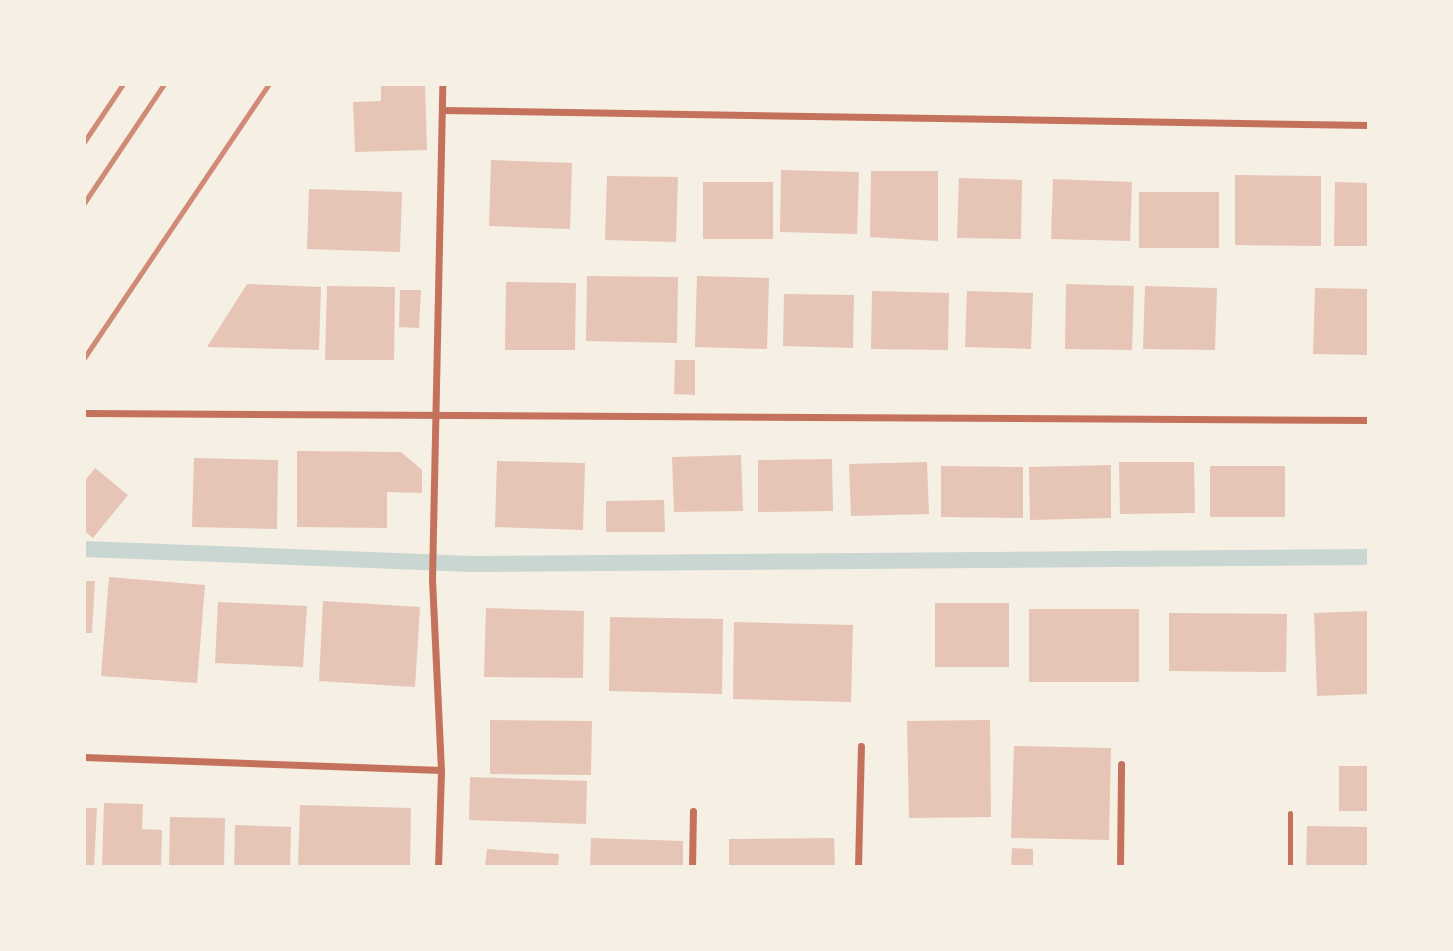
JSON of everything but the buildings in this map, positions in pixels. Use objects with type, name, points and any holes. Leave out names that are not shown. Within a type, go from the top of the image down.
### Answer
[{"type":"street","points":[[438,867],[442,769],[432,579],[433,413],[442,84]]},
{"type":"street","points":[[442,110],[1369,125]]},
{"type":"street","points":[[84,413],[1369,420]]},
{"type":"street","points":[[858,867],[861,746]]},
{"type":"street","points":[[84,757],[442,769]]},
{"type":"street","points":[[1120,867],[1121,765]]},
{"type":"street","points":[[692,867],[693,811]]},
{"type":"lane","points":[[1290,813],[1290,867]]},
{"type":"waterway","points":[[84,549],[473,564],[1369,557]]},
{"type":"railway","points":[[84,142],[123,84]]},
{"type":"railway","points":[[84,203],[164,84]]},
{"type":"railway","points":[[84,358],[269,84]]}]
